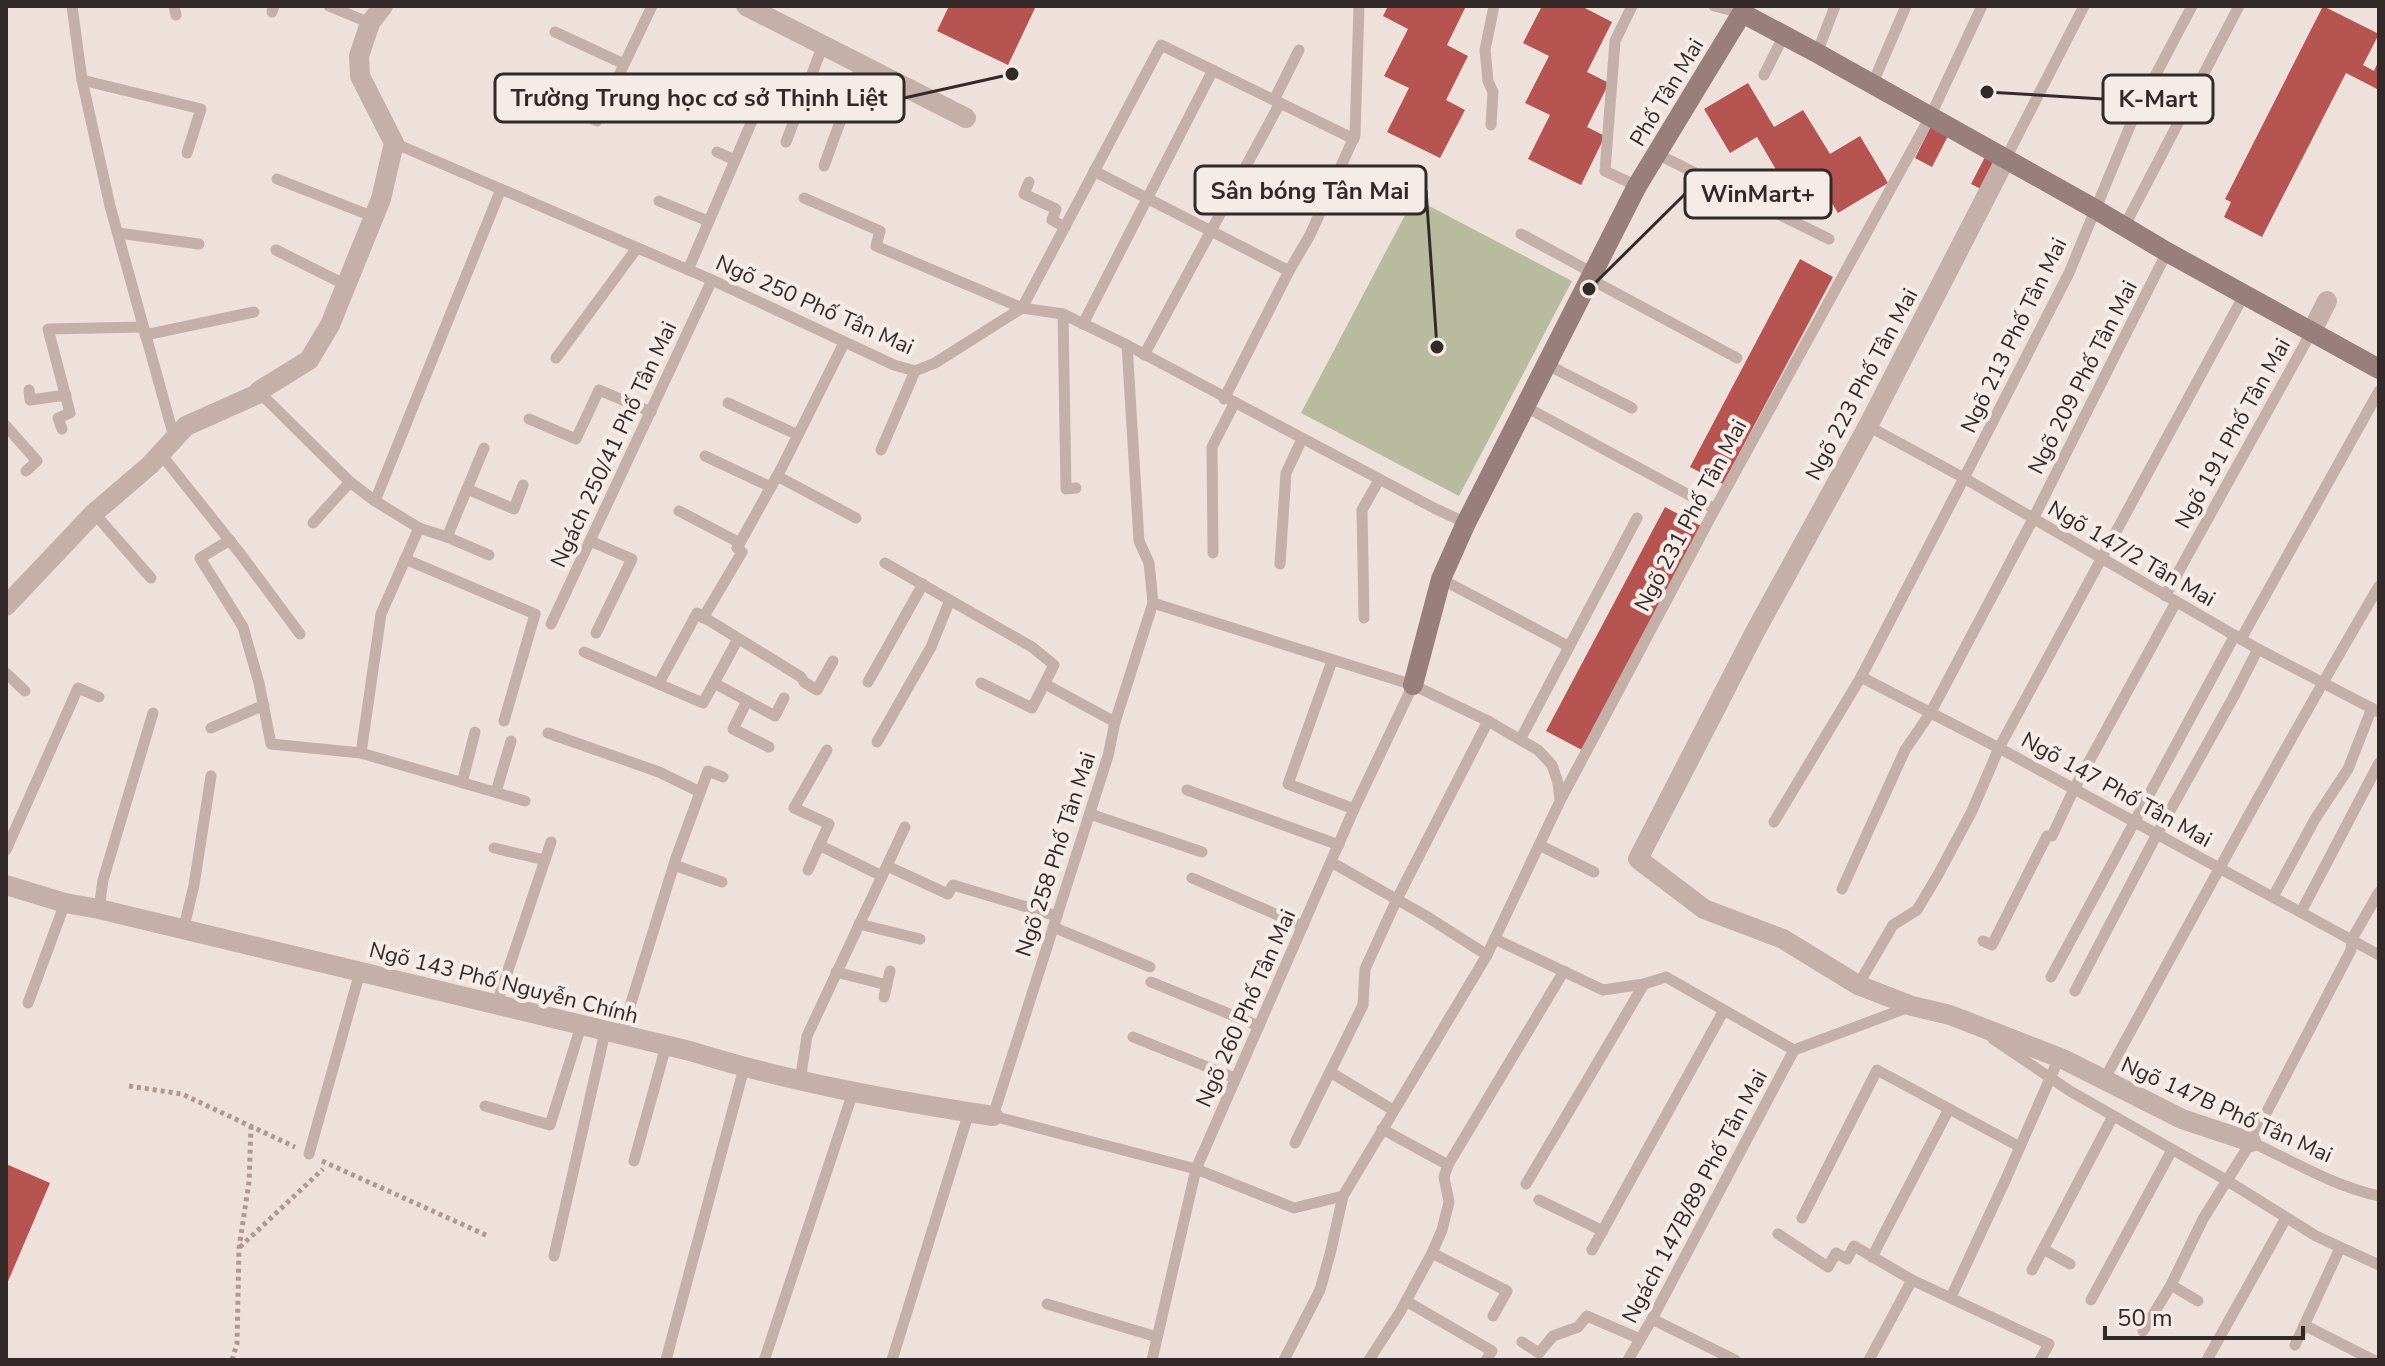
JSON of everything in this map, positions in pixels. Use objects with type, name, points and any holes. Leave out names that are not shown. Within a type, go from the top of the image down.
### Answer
[{"type":"street","points":[[6,606],[94,513],[150,465],[186,426],[260,393],[309,360],[330,325],[374,217],[394,143],[360,76],[359,56],[370,23],[383,6]]},
{"type":"street","points":[[746,6],[966,118]]},
{"type":"street","points":[[1744,10],[2167,252],[2379,369]]},
{"type":"street","name":"Phố Tân Mai","points":[[1413,685],[1441,579],[1466,523],[1637,186],[1744,10]]},
{"type":"street","name":"Ngõ 223 Phố Tân Mai","points":[[1756,630],[1868,426],[2005,160]]},
{"type":"street","points":[[2312,331],[2327,301]]},
{"type":"street","name":"Ngõ 147B Phố Tân Mai","points":[[1756,630],[1638,859],[1704,909],[1783,939],[1858,985],[1912,1006],[1950,1015],[2059,1058],[2182,1119],[2251,1142]]},
{"type":"street","name":"Ngõ 143 Phố Nguyễn Chính","points":[[6,885],[65,903],[497,1003],[744,1068],[853,1092],[993,1116]]},
{"type":"lane","points":[[72,6],[82,80],[118,233],[174,437]]},
{"type":"lane","points":[[329,6],[370,23]]},
{"type":"lane","points":[[507,83],[597,121],[652,6]]},
{"type":"lane","points":[[1213,553],[1212,447],[1229,401],[1354,139],[1359,6]]},
{"type":"lane","points":[[1491,125],[1493,92],[1488,81],[1485,50],[1494,6]]},
{"type":"lane","points":[[1632,6],[1615,41],[1605,171],[1637,186]]},
{"type":"lane","points":[[1714,6],[1744,10]]},
{"type":"lane","points":[[1817,53],[1835,6]]},
{"type":"lane","points":[[1872,85],[1906,6]]},
{"type":"lane","name":"Ngõ 231 Phố Tân Mai","points":[[1284,1360],[1320,1290],[1343,1196],[1487,955],[1560,801],[1715,509],[1930,117],[1982,6]]},
{"type":"lane","points":[[2005,160],[2084,6]]},
{"type":"lane","name":"Ngõ 213 Phố Tân Mai","points":[[1774,822],[1861,677],[1964,478],[2069,273],[2135,114],[2192,6]]},
{"type":"lane","points":[[2124,227],[2239,6]]},
{"type":"lane","points":[[555,32],[624,64]]},
{"type":"lane","points":[[1764,75],[1784,35]]},
{"type":"lane","points":[[786,142],[823,45]]},
{"type":"lane","points":[[1022,308],[1161,45],[1354,139]]},
{"type":"lane","points":[[1144,355],[1277,102],[1299,50]]},
{"type":"lane","points":[[824,166],[861,64]]},
{"type":"lane","points":[[1083,324],[1213,70]]},
{"type":"lane","points":[[82,80],[201,109],[187,153]]},
{"type":"lane","points":[[688,270],[758,107],[731,96]]},
{"type":"lane","name":"Ngõ 250 Phố Tân Mai","points":[[394,143],[712,280],[894,365],[915,371],[935,363],[1022,308]]},
{"type":"lane","points":[[717,152],[735,160]]},
{"type":"lane","points":[[1657,154],[1829,239]]},
{"type":"lane","points":[[1094,171],[1289,271]]},
{"type":"lane","points":[[277,179],[374,217]]},
{"type":"lane","points":[[1029,182],[1024,194],[1056,209],[1052,220],[1065,227]]},
{"type":"lane","points":[[375,501],[501,189]]},
{"type":"lane","points":[[804,198],[880,231],[876,246],[1022,308],[1063,314],[1466,523]]},
{"type":"lane","points":[[659,201],[708,221]]},
{"type":"lane","points":[[118,233],[199,244]]},
{"type":"lane","points":[[1521,234],[1737,358]]},
{"type":"lane","points":[[556,358],[637,248]]},
{"type":"lane","points":[[276,250],[346,285]]},
{"type":"lane","name":"Ngõ 209 Phố Tân Mai","points":[[1842,889],[1905,750],[1931,712],[2033,519],[2167,252]]},
{"type":"lane","name":"Ngách 250/41 Phố Tân Mai","points":[[551,624],[712,280]]},
{"type":"lane","points":[[1858,985],[1893,925],[1917,910],[1939,873],[1972,811],[1999,748],[2244,295]]},
{"type":"lane","points":[[62,429],[58,418],[70,413],[48,329],[144,331],[254,312]]},
{"type":"lane","points":[[1063,314],[1066,489],[1076,488]]},
{"type":"lane","name":"Ngõ 191 Phố Tân Mai","points":[[2165,596],[2312,331]]},
{"type":"lane","points":[[703,618],[742,552],[737,548],[844,343]]},
{"type":"lane","name":"Ngõ 258 Phố Tân Mai","points":[[993,1116],[1090,814],[1153,603],[1149,563],[1139,541],[1127,345]]},
{"type":"lane","points":[[1546,364],[1632,408]]},
{"type":"lane","points":[[881,450],[915,371]]},
{"type":"lane","points":[[29,390],[30,400],[66,395]]},
{"type":"lane","points":[[529,419],[576,439],[599,390],[651,412]]},
{"type":"lane","points":[[2051,977],[2133,821],[2379,391]]},
{"type":"lane","points":[[260,393],[350,482],[375,501],[419,528],[489,555]]},
{"type":"lane","points":[[728,403],[798,435]]},
{"type":"lane","points":[[1524,406],[1715,509]]},
{"type":"lane","points":[[6,426],[37,461],[26,471]]},
{"type":"lane","name":"Ngõ 147/2 Tân Mai","points":[[1868,426],[1964,478],[2258,649],[2376,710]]},
{"type":"lane","points":[[1280,564],[1286,473],[1302,439]]},
{"type":"lane","points":[[447,537],[484,448]]},
{"type":"lane","points":[[160,453],[300,634]]},
{"type":"lane","points":[[705,456],[774,481],[856,518]]},
{"type":"lane","points":[[1364,618],[1362,510],[1379,480]]},
{"type":"lane","points":[[313,523],[350,482]]},
{"type":"lane","points":[[467,489],[514,509],[523,485]]},
{"type":"lane","points":[[679,511],[740,543]]},
{"type":"lane","points":[[94,513],[151,578]]},
{"type":"lane","points":[[1521,738],[1637,518]]},
{"type":"lane","points":[[361,753],[381,614],[419,528]]},
{"type":"lane","points":[[230,540],[200,558],[243,627],[271,744],[361,753],[525,801]]},
{"type":"lane","points":[[590,541],[632,559],[596,633]]},
{"type":"lane","points":[[405,559],[535,614],[504,721]]},
{"type":"lane","points":[[885,563],[1032,647],[1054,665],[1032,708],[981,683]]},
{"type":"lane","points":[[1441,579],[1568,646]]},
{"type":"lane","points":[[868,682],[923,584]]},
{"type":"lane","points":[[2104,1080],[2219,868],[2379,586]]},
{"type":"lane","points":[[877,742],[931,647],[950,600]]},
{"type":"lane","points":[[1983,941],[1992,945],[2047,836],[2052,836],[2074,789],[2176,602]]},
{"type":"lane","points":[[1153,603],[1413,685],[1488,721],[1521,738],[1552,765],[1560,801]]},
{"type":"lane","points":[[659,683],[697,613],[817,690],[833,661]]},
{"type":"lane","points":[[584,652],[703,703],[738,639]]},
{"type":"lane","points":[[2075,991],[2258,649]]},
{"type":"lane","points":[[1332,661],[1288,784],[1354,809]]},
{"type":"lane","points":[[6,673],[25,691]]},
{"type":"lane","name":"Ngõ 147 Phố Tân Mai","points":[[1861,677],[1999,748],[2379,955]]},
{"type":"lane","points":[[714,683],[775,716],[784,698]]},
{"type":"lane","points":[[1045,684],[1115,722]]},
{"type":"lane","name":"Ngõ 260 Phố Tân Mai","points":[[1152,1360],[1196,1169],[1354,809],[1413,685]]},
{"type":"lane","points":[[6,850],[78,688],[99,697]]},
{"type":"lane","points":[[747,701],[733,729],[769,747]]},
{"type":"lane","points":[[211,728],[264,705]]},
{"type":"lane","points":[[2273,897],[2315,819],[2348,769],[2376,710]]},
{"type":"lane","points":[[99,909],[103,880],[153,713]]},
{"type":"lane","points":[[1295,1143],[1363,1005],[1365,969],[1397,899],[1488,721]]},
{"type":"lane","points":[[462,783],[475,732]]},
{"type":"lane","points":[[548,733],[659,772],[700,792]]},
{"type":"lane","points":[[496,792],[511,741]]},
{"type":"lane","points":[[808,870],[829,824],[794,808],[827,750]]},
{"type":"lane","points":[[2301,912],[2379,763]]},
{"type":"lane","points":[[554,1256],[613,1033],[708,771],[723,777]]},
{"type":"lane","points":[[183,931],[194,885],[211,776]]},
{"type":"lane","points":[[1187,790],[1339,845]]},
{"type":"lane","points":[[1090,814],[1202,852]]},
{"type":"lane","points":[[800,1081],[807,1036],[905,827]]},
{"type":"lane","points":[[497,1003],[551,842]]},
{"type":"lane","points":[[819,845],[948,894],[953,885],[1055,922],[1150,967]]},
{"type":"lane","points":[[1539,845],[1594,872]]},
{"type":"lane","points":[[494,848],[545,860]]},
{"type":"lane","points":[[1331,862],[1487,955]]},
{"type":"lane","points":[[674,865],[722,882]]},
{"type":"lane","points":[[1192,878],[1303,926]]},
{"type":"lane","points":[[2143,1331],[2171,1285],[2203,1219],[2251,1142],[2351,950],[2352,939],[2379,892]]},
{"type":"lane","points":[[28,1003],[65,903]]},
{"type":"lane","points":[[859,924],[920,939]]},
{"type":"lane","points":[[1495,939],[1603,990],[1644,984],[1666,977],[1794,1050],[1912,1006]]},
{"type":"lane","points":[[836,972],[886,991],[890,971]]},
{"type":"lane","points":[[1369,1360],[1406,1301],[1442,1230],[1449,1202],[1444,1177],[1448,1165],[1564,971]]},
{"type":"lane","points":[[309,1154],[360,972]]},
{"type":"lane","points":[[1151,982],[1259,1026]]},
{"type":"lane","points":[[1526,1184],[1644,984]]},
{"type":"lane","points":[[1592,1250],[1724,1010]]},
{"type":"lane","name":"Ngõ 147B Phố Tân Mai","points":[[1970,1023],[2050,1078],[2113,1116],[2226,1180],[2316,1236],[2379,1265]]},
{"type":"lane","points":[[485,1106],[550,1125],[581,1026]]},
{"type":"lane","points":[[1133,1037],[1235,1078]]},
{"type":"lane","points":[[634,1161],[666,1046]]},
{"type":"lane","name":"Ngách 147B/89 Phố Tân Mai","points":[[1628,1360],[1794,1050]]},
{"type":"lane","points":[[1951,1297],[2059,1058]]},
{"type":"lane","points":[[666,1360],[744,1068]]},
{"type":"lane","points":[[1802,1218],[1877,1070],[2020,1147]]},
{"type":"lane","points":[[1330,1072],[1393,1110]]},
{"type":"lane","points":[[765,1358],[853,1092]]},
{"type":"lane","points":[[1872,1257],[1949,1109]]},
{"type":"lane","points":[[895,1359],[969,1112]]},
{"type":"lane","points":[[993,1116],[1196,1169],[1294,1208],[1343,1196]]},
{"type":"lane","points":[[2032,1270],[2113,1116]]},
{"type":"lane","points":[[1382,1129],[1448,1165]]},
{"type":"lane","name":"Ngõ 147B Phố Tân Mai","points":[[2251,1142],[2307,1167],[2323,1178],[2379,1196]]},
{"type":"lane","points":[[2091,1300],[2172,1150]]},
{"type":"lane","points":[[1539,1200],[1603,1231]]},
{"type":"lane","points":[[2207,1360],[2286,1218]]},
{"type":"lane","points":[[1778,1234],[1828,1267],[1836,1253],[1847,1259],[1854,1246],[1912,1280],[2049,1344],[2040,1360]]},
{"type":"lane","points":[[2295,1345],[2340,1248]]},
{"type":"lane","points":[[2043,1249],[2070,1264]]},
{"type":"lane","points":[[1432,1253],[1507,1291],[1493,1316]]},
{"type":"lane","points":[[1869,1360],[1912,1280]]},
{"type":"lane","points":[[2171,1285],[2198,1301]]},
{"type":"lane","points":[[1406,1301],[1492,1351],[1486,1360]]},
{"type":"lane","points":[[1047,1304],[1157,1337]]},
{"type":"lane","points":[[1522,1342],[1539,1353],[1553,1336],[1578,1327],[1587,1316],[1640,1339]]},
{"type":"lane","points":[[1652,1319],[1735,1360]]},
{"type":"lane","points":[[2304,1325],[2373,1360],[2379,1347]]},
{"type":"path","points":[[232,1360],[237,1344],[239,1248],[249,1182],[251,1127]]},
{"type":"path","points":[[239,1248],[327,1164]]},
{"type":"green space","points":[[1414,198],[1572,281],[1459,496],[1301,413]]},
{"type":"building","points":[[949,6],[1036,6],[1008,65],[937,31]]},
{"type":"building","points":[[1388,6],[1466,6],[1447,45],[1468,56],[1446,100],[1465,110],[1440,158],[1387,132],[1409,88],[1384,76],[1408,29],[1383,16]]},
{"type":"building","points":[[1542,6],[1581,6],[1612,22],[1587,72],[1609,83],[1587,127],[1605,136],[1581,185],[1528,159],[1550,115],[1525,103],[1549,56],[1523,43]]},
{"type":"building","points":[[2323,6],[2379,34],[2363,65],[2374,71],[2379,60],[2379,90],[2346,73],[2262,237],[2224,217],[2231,202],[2225,199]]},
{"type":"building","points":[[1748,83],[1774,127],[1803,110],[1830,154],[1860,136],[1888,183],[1838,213],[1811,169],[1785,185],[1757,137],[1730,153],[1704,109]]},
{"type":"building","points":[[1931,126],[1948,136],[1932,167],[1915,158]]},
{"type":"building","points":[[1985,157],[1999,164],[1985,191],[1971,184]]},
{"type":"building","points":[[1800,259],[1833,277],[1723,484],[1690,467]]},
{"type":"building","points":[[1665,507],[1701,526],[1582,750],[1546,731]]},
{"type":"building","points":[[6,1164],[50,1183],[6,1286]]},
{"type":"place","name":"Trường Trung học cơ sở Thịnh Liệt","points":[[1012,74]]},
{"type":"place","name":"K-Mart","points":[[1987,92]]},
{"type":"place","name":"WinMart+","points":[[1589,289]]},
{"type":"place","name":"Sân bóng Tân Mai","points":[[1437,347]]}]
